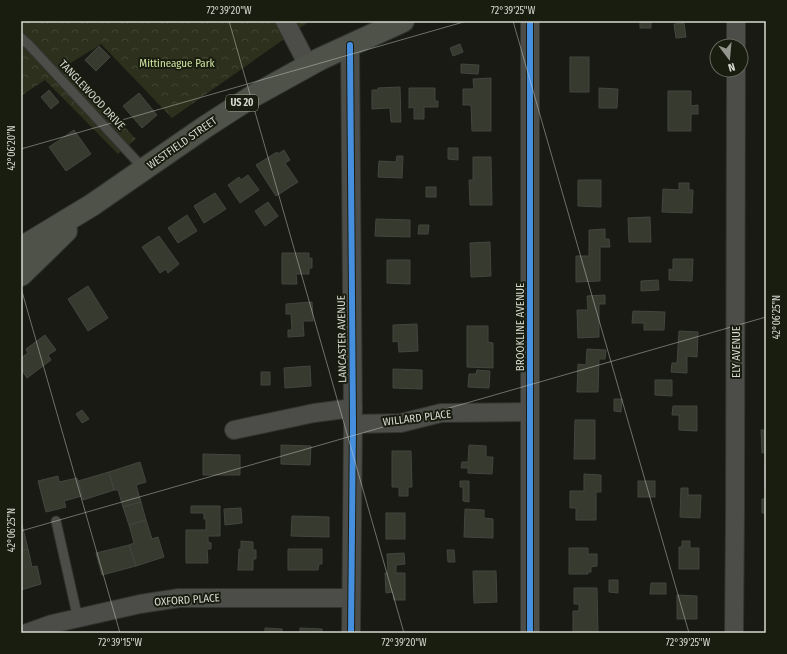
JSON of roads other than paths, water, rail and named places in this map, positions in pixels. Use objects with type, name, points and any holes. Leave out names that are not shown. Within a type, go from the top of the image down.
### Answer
[{"type":"main road","name":"WESTFIELD STREET","points":[[21,248],[92,205],[229,111],[271,85],[308,65],[403,21]]},
{"type":"main road","name":"WESTFIELD STREET","points":[[21,275],[92,205]]},
{"type":"street","points":[[285,21],[308,65]]},
{"type":"street","name":"BROOKLINE AVENUE","points":[[530,21],[530,633]]},
{"type":"street","points":[[736,21],[736,38]]},
{"type":"street","name":"LANCASTER AVENUE","points":[[350,45],[353,416],[351,633]]},
{"type":"street","name":"ELY AVENUE","points":[[734,633],[736,513],[736,78]]},
{"type":"street","name":"WILLARD PLACE","points":[[234,430],[314,413],[400,422],[441,413],[530,412]]},
{"type":"street","name":"OXFORD PLACE","points":[[27,633],[52,624],[160,600],[178,598],[351,598]]},
{"type":"lane","name":"TANGLEWOOD DRIVE","points":[[21,38],[144,169]]},
{"type":"lane","points":[[56,521],[78,619]]},
{"type":"park label","name":"Mittineague Park","points":[[177,63]]}]
